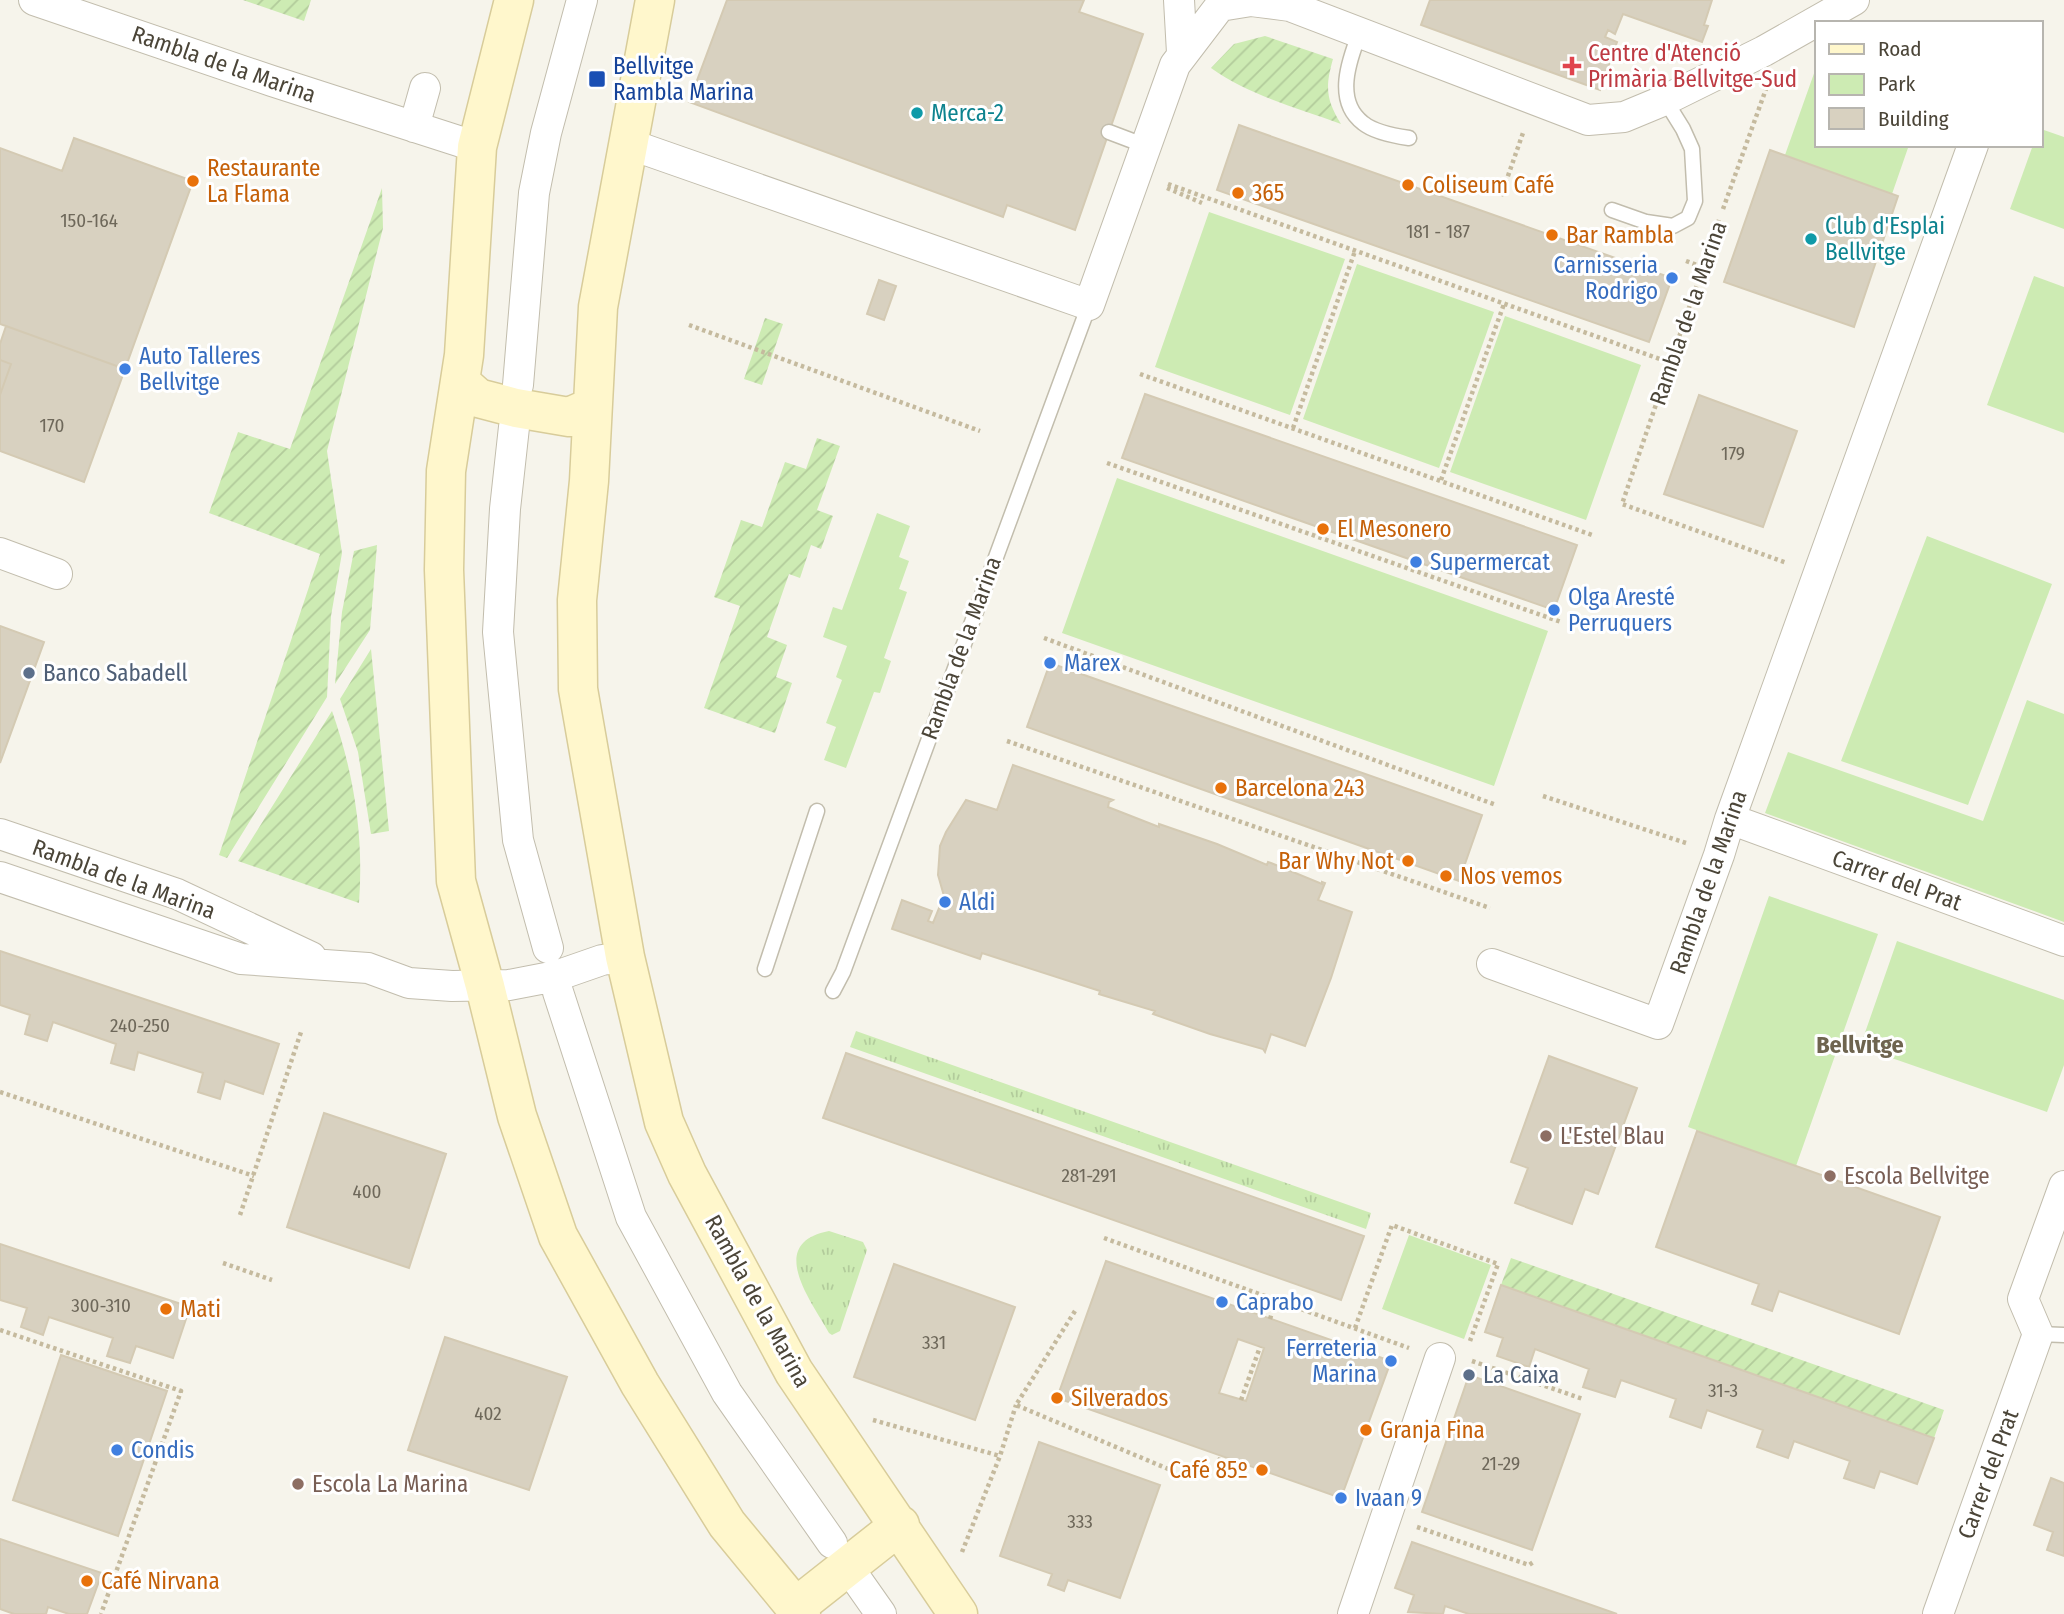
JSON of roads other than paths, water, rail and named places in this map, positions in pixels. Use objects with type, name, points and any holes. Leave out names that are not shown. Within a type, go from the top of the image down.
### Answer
[{"type":"street","name":"Rambla de la Marina","points":[[34,0],[272,82],[477,147]]},
{"type":"street","points":[[514,0],[477,147],[464,355],[446,471],[444,570],[456,881],[517,1116],[558,1236],[640,1384],[727,1524],[798,1611],[900,1525]]},
{"type":"street","points":[[518,385],[534,193],[546,133],[582,0]]},
{"type":"street","name":"Rambla de la Marina","points":[[655,0],[598,307],[589,481],[577,600],[578,688],[625,957],[664,1122],[687,1174],[794,1373],[900,1525],[958,1614]]},
{"type":"street","points":[[1179,0],[1182,53]]},
{"type":"street","points":[[1817,21],[1854,0]]},
{"type":"street","points":[[628,144],[1089,305],[1175,65],[1220,6],[1251,1],[1282,3],[1588,120],[1624,117],[1665,100],[1764,51],[1815,22]]},
{"type":"street","points":[[414,127],[425,88]]},
{"type":"street","name":"Rambla de la Marina","points":[[1492,964],[1658,1024],[1972,147]]},
{"type":"street","points":[[460,382],[478,398],[516,408],[569,417],[592,407]]},
{"type":"street","points":[[514,427],[505,509],[498,632],[518,840],[548,948]]},
{"type":"street","points":[[0,553],[57,574]]},
{"type":"street","name":"Carrer del Prat","points":[[1730,819],[2064,941]]},
{"type":"street","name":"Rambla de la Marina","points":[[0,834],[177,894],[324,964]]},
{"type":"street","name":"Rambla de la Marina","points":[[0,877],[241,959],[368,968],[409,983],[509,985],[556,976],[602,960],[625,957]]},
{"type":"street","points":[[558,992],[631,1217],[727,1393],[832,1543]]},
{"type":"street","name":"Carrer del Prat","points":[[1938,1614],[2051,1335],[2023,1299],[2064,1186]]},
{"type":"street","points":[[1353,1614],[1386,1517],[1452,1358]]},
{"type":"street","points":[[855,1577],[881,1614]]},
{"type":"lane","points":[[1360,32],[1348,62],[1347,102],[1363,123],[1409,138]]},
{"type":"lane","points":[[1612,210],[1646,222],[1673,226],[1688,218],[1695,201],[1692,149],[1665,100]]},
{"type":"lane","points":[[1109,132],[1146,146]]},
{"type":"lane","name":"Rambla de la Marina","points":[[833,991],[843,972],[1089,305]]},
{"type":"lane","points":[[765,969],[817,811]]},
{"type":"place","name":"Centre d'Atenció Primària Bellvitge-Sud","points":[[1572,66]]},
{"type":"place","name":"Bellvitge Rambla Marina","points":[[597,79]]},
{"type":"place","name":"Merca-2","points":[[917,113]]},
{"type":"place","name":"Restaurante La Flama","points":[[193,181]]},
{"type":"place","name":"Coliseum Café","points":[[1408,185]]},
{"type":"place","name":"365","points":[[1238,193]]},
{"type":"place","name":"Bar Rambla","points":[[1552,235]]},
{"type":"place","name":"Club d'Esplai Bellvitge","points":[[1811,239]]},
{"type":"place","name":"Carnisseria Rodrigo","points":[[1672,278]]},
{"type":"place","name":"Auto Talleres Bellvitge","points":[[125,369]]},
{"type":"place","name":"El Mesonero","points":[[1323,529]]},
{"type":"place","name":"Supermercat","points":[[1416,562]]},
{"type":"place","name":"Olga Aresté Perruquers","points":[[1554,610]]},
{"type":"place","name":"Marex","points":[[1050,663]]},
{"type":"place","name":"Banco Sabadell","points":[[29,673]]},
{"type":"place","name":"Barcelona 243","points":[[1221,788]]},
{"type":"place","name":"Bar Why Not","points":[[1408,861]]},
{"type":"place","name":"Nos vemos","points":[[1446,876]]},
{"type":"place","name":"Aldi","points":[[945,902]]},
{"type":"place","name":"L'Estel Blau","points":[[1546,1136]]},
{"type":"place","name":"Escola Bellvitge","points":[[1830,1176]]},
{"type":"place","name":"Caprabo","points":[[1222,1302]]},
{"type":"place","name":"Mati","points":[[166,1309]]},
{"type":"place","name":"Ferreteria Marina","points":[[1391,1361]]},
{"type":"place","name":"La Caixa","points":[[1469,1375]]},
{"type":"place","name":"Silverados","points":[[1057,1398]]},
{"type":"place","name":"Granja Fina","points":[[1366,1430]]},
{"type":"place","name":"Condis","points":[[117,1450]]},
{"type":"place","name":"Café 85º","points":[[1262,1470]]},
{"type":"place","name":"Escola La Marina","points":[[298,1484]]},
{"type":"place","name":"Ivaan 9","points":[[1341,1498]]},
{"type":"place","name":"Café Nirvana","points":[[87,1581]]},
{"type":"district","name":"Bellvitge","points":[[1860,1045]]}]
